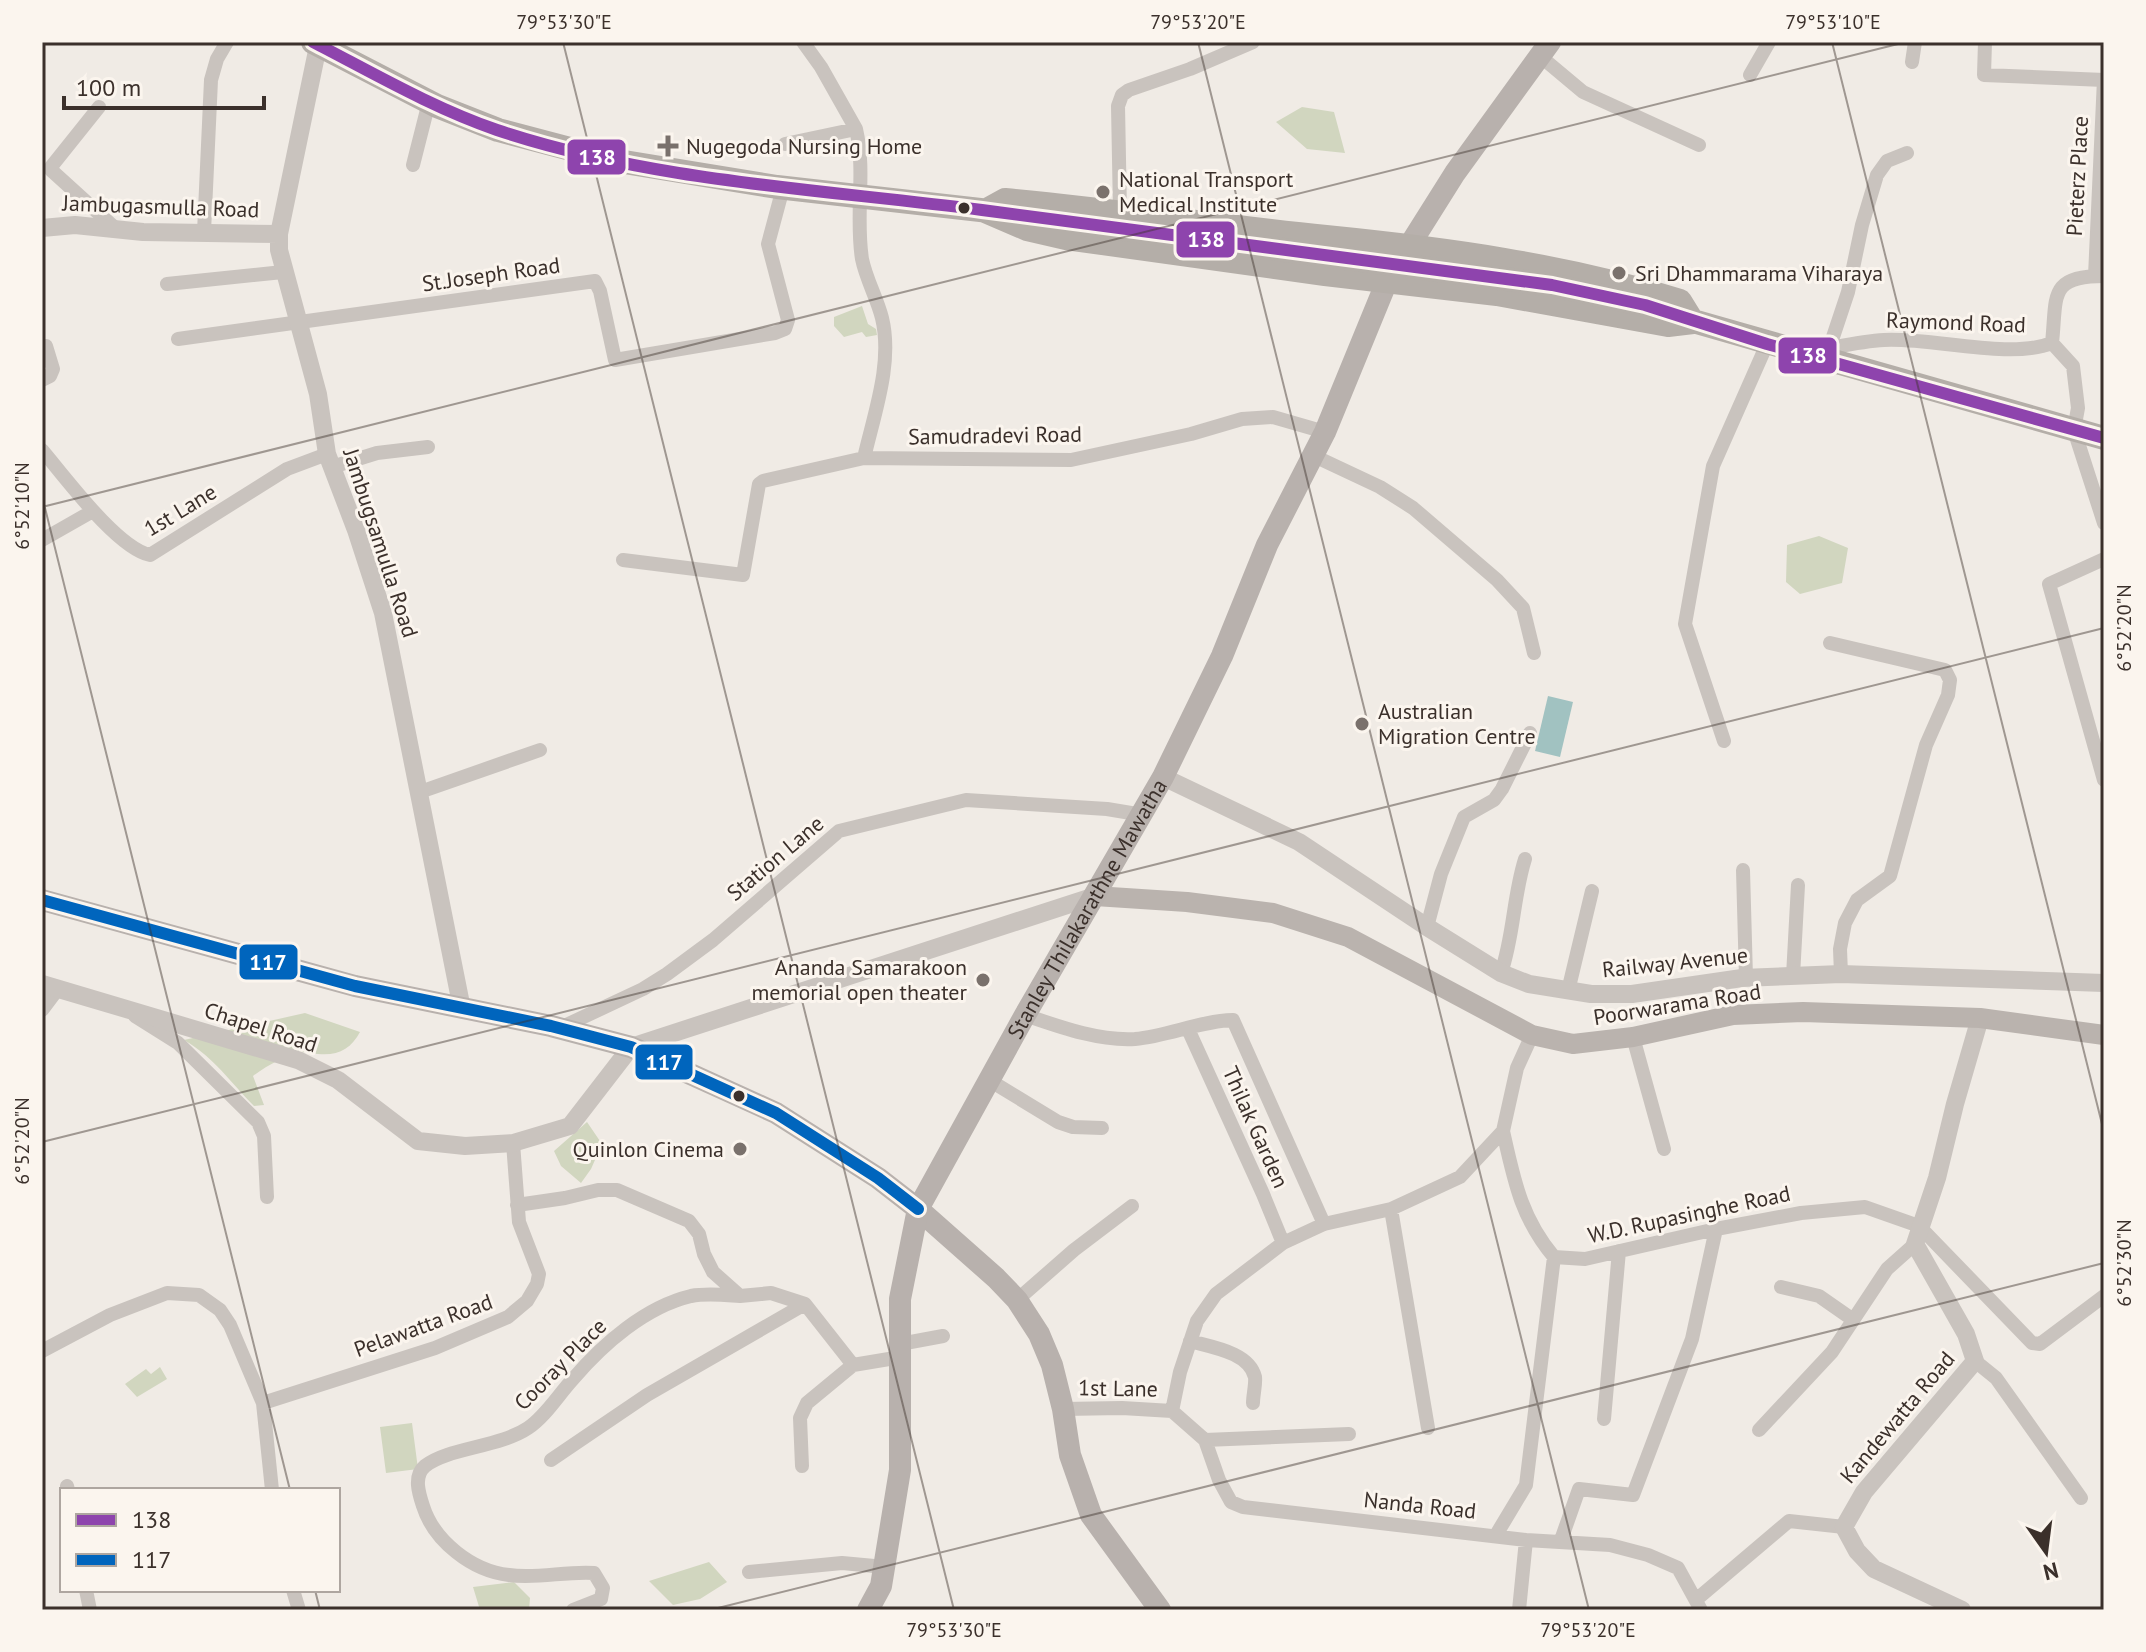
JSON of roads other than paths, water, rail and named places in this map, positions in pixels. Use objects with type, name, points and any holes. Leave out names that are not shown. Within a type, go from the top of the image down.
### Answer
[{"type":"highway","points":[[315,44],[429,102],[498,130],[612,160],[783,188],[985,211],[1552,285],[1645,305],[1767,344],[2104,438]]},
{"type":"highway","points":[[985,211],[1005,200],[1328,237],[1411,239],[1584,274],[1680,301],[1693,322]]},
{"type":"highway","points":[[985,211],[1027,229],[1066,238],[1497,294],[1668,325],[1693,322]]},
{"type":"highway","points":[[1325,274],[1328,237]]},
{"type":"highway","points":[[1497,294],[1502,259]]},
{"type":"main road","name":"Stanley Thilakarathne Mawatha","points":[[868,1610],[883,1576],[900,1470],[900,1299],[918,1209],[1025,1015],[1163,777],[1222,656],[1267,545],[1325,432],[1387,281],[1411,239],[1478,140],[1545,49]]},
{"type":"main road","name":"Poorwarama Road","points":[[1095,896],[1187,902],[1273,913],[1348,937],[1532,1035],[1573,1044],[1633,1037],[1733,1015],[1803,1012],[1980,1018],[2104,1035]]},
{"type":"main road","points":[[42,900],[355,986],[559,1028],[631,1047],[776,1113],[878,1178],[918,1209],[1017,1300],[1052,1365],[1070,1455],[1091,1515],[1160,1610]]},
{"type":"main road","points":[[882,1610],[883,1576]]},
{"type":"street","points":[[204,232],[211,80],[217,59],[227,42]]},
{"type":"street","points":[[803,42],[856,129],[862,174],[858,195],[862,260],[883,320],[885,366],[864,458]]},
{"type":"street","points":[[1120,212],[1118,106],[1122,95],[1253,42]]},
{"type":"street","points":[[1750,75],[1769,42]]},
{"type":"street","points":[[1912,62],[1915,42]]},
{"type":"street","points":[[1985,42],[1984,75],[2104,79]]},
{"type":"street","name":"Jambugsamulla Road","points":[[315,44],[279,234],[279,250],[318,394],[329,461],[383,613],[462,1009]]},
{"type":"street","points":[[1545,49],[1583,92],[1699,145]]},
{"type":"street","name":"Pieterz Place","points":[[2100,276],[2104,79]]},
{"type":"street","points":[[413,165],[429,102]]},
{"type":"street","points":[[99,107],[51,170],[116,229]]},
{"type":"street","points":[[785,144],[856,129]]},
{"type":"street","points":[[1829,349],[1848,292],[1862,225],[1877,175],[1887,161],[1907,153]]},
{"type":"street","name":"St.Joseph Road","points":[[178,339],[595,281],[615,360],[749,339],[785,329],[788,320],[768,244],[783,188]]},
{"type":"street","name":"Jambugasmulla Road","points":[[42,228],[75,225],[279,234]]},
{"type":"street","points":[[167,284],[283,272]]},
{"type":"street","name":"Raymond Road","points":[[1803,353],[1884,340],[2018,349],[2041,347],[2052,343],[2058,291],[2067,280],[2100,276]]},
{"type":"street","points":[[2052,343],[2073,366],[2078,408],[2074,430],[2104,523]]},
{"type":"street","points":[[1724,741],[1685,624],[1713,466],[1767,344]]},
{"type":"street","points":[[42,380],[53,373],[46,346]]},
{"type":"street","name":"Samudradevi Road","points":[[623,560],[743,575],[759,484],[767,479],[864,458],[1071,460],[1191,434],[1242,419],[1273,417],[1325,432]]},
{"type":"street","points":[[329,461],[428,447]]},
{"type":"street","name":"1st Lane","points":[[42,450],[93,511],[138,553],[150,555],[287,469],[329,461]]},
{"type":"street","points":[[1314,456],[1380,487],[1413,508],[1497,580],[1523,608],[1534,653]]},
{"type":"street","points":[[42,540],[93,511]]},
{"type":"street","points":[[2104,559],[2049,584],[2104,780]]},
{"type":"street","points":[[1830,643],[1945,670],[1950,680],[1948,695],[1926,745],[1890,876],[1857,900],[1845,923],[1840,949],[1841,974]]},
{"type":"street","points":[[1427,927],[1441,874],[1464,817],[1494,800],[1530,733]]},
{"type":"street","points":[[420,792],[540,750]]},
{"type":"street","name":"Railway Avenue","points":[[1163,777],[1299,842],[1501,973],[1529,984],[1591,994],[1632,994],[1746,978],[1841,974],[2104,983]]},
{"type":"street","name":"Station Lane","points":[[559,1028],[643,989],[667,974],[713,940],[839,831],[966,800],[1107,809],[1143,815]]},
{"type":"street","points":[[1501,973],[1510,945],[1518,882],[1525,859]]},
{"type":"street","points":[[1743,870],[1746,978]]},
{"type":"street","points":[[1793,976],[1798,885]]},
{"type":"street","points":[[1568,991],[1592,891]]},
{"type":"street","points":[[631,1047],[1095,896]]},
{"type":"street","points":[[42,1010],[50,987]]},
{"type":"street","name":"Chapel Road","points":[[50,987],[298,1060],[338,1080],[418,1141],[465,1146],[513,1143],[570,1126],[631,1047]]},
{"type":"street","points":[[128,1011],[178,1043],[258,1122],[264,1136],[267,1197]]},
{"type":"street","points":[[1025,1015],[1078,1033],[1133,1039],[1233,1020],[1324,1224]]},
{"type":"street","points":[[1759,1430],[1832,1352],[1887,1269],[1917,1235],[1937,1178],[1980,1018]]},
{"type":"street","name":"Thilak Garden","points":[[1188,1029],[1283,1243]]},
{"type":"street","points":[[1496,1535],[1526,1485],[1554,1257],[1538,1237],[1518,1196],[1503,1131],[1517,1068],[1532,1035]]},
{"type":"street","points":[[1633,1037],[1664,1149]]},
{"type":"street","points":[[989,1080],[1058,1122],[1073,1127],[1102,1128]]},
{"type":"street","points":[[1172,1411],[1197,1321],[1216,1294],[1283,1243],[1324,1224],[1391,1209],[1460,1177],[1503,1131]]},
{"type":"street","name":"Pelawatta Road","points":[[263,1403],[435,1348],[508,1317],[527,1301],[539,1274],[519,1222],[513,1143]]},
{"type":"street","points":[[517,1205],[598,1190],[617,1190],[689,1221],[699,1234],[713,1272],[740,1296],[771,1293],[805,1304],[853,1365]]},
{"type":"street","points":[[1017,1300],[1074,1250],[1132,1206]]},
{"type":"street","name":"W.D. Rupasinghe Road","points":[[1554,1257],[1585,1259],[1801,1213],[1865,1207],[1917,1235]]},
{"type":"street","points":[[1391,1209],[1428,1428]]},
{"type":"street","points":[[1561,1540],[1579,1489],[1633,1495],[1692,1339],[1716,1229]]},
{"type":"street","points":[[1917,1235],[2032,1343],[2040,1344],[2104,1296]]},
{"type":"street","name":"Kandewatta Road","points":[[1844,1527],[1864,1492],[1975,1361],[1966,1334],[1917,1235]]},
{"type":"street","points":[[1604,1419],[1619,1251]]},
{"type":"street","points":[[1781,1287],[1819,1296],[1852,1319]]},
{"type":"street","points":[[42,1351],[110,1315],[167,1293],[199,1295],[220,1310],[230,1325],[263,1403],[272,1488]]},
{"type":"street","name":"Cooray Place","points":[[573,1610],[601,1599],[604,1594],[594,1573],[509,1576],[468,1560],[446,1544],[426,1515],[417,1489],[418,1477],[424,1467],[445,1457],[512,1437],[530,1427],[593,1355],[617,1335],[662,1308],[691,1297],[714,1294],[740,1296]]},
{"type":"street","points":[[551,1460],[647,1395],[805,1304]]},
{"type":"street","points":[[802,1466],[800,1418],[807,1403],[853,1365],[943,1336]]},
{"type":"street","points":[[1190,1341],[1247,1362],[1255,1377],[1253,1403]]},
{"type":"street","points":[[1975,1361],[1996,1378],[2081,1498]]},
{"type":"street","name":"1st Lane","points":[[1063,1409],[1172,1411]]},
{"type":"street","name":"Nanda Road","points":[[1172,1411],[1205,1440],[1219,1480],[1231,1502],[1243,1507],[1526,1540],[1610,1545],[1648,1555],[1678,1568],[1699,1604],[1789,1521],[1844,1527]]},
{"type":"street","points":[[1205,1440],[1349,1434]]},
{"type":"street","points":[[1844,1527],[1857,1551],[1874,1569],[1962,1610]]},
{"type":"street","points":[[1519,1610],[1526,1540]]},
{"type":"street","points":[[749,1572],[842,1563],[883,1576]]},
{"type":"water","points":[[1548,696],[1573,702],[1560,757],[1535,751]]},
{"type":"place","name":"Nugegoda Nursing Home","points":[[668,146]]},
{"type":"place","name":"National Transport Medical Institute","points":[[1103,192]]},
{"type":"place","name":"Sri Dhammarama Viharaya","points":[[1619,273]]},
{"type":"place","name":"Australian Migration Centre","points":[[1362,724]]},
{"type":"place","name":"Ananda Samarakoon memorial open theater","points":[[983,980]]},
{"type":"place","name":"Quinlon Cinema","points":[[740,1149]]}]
